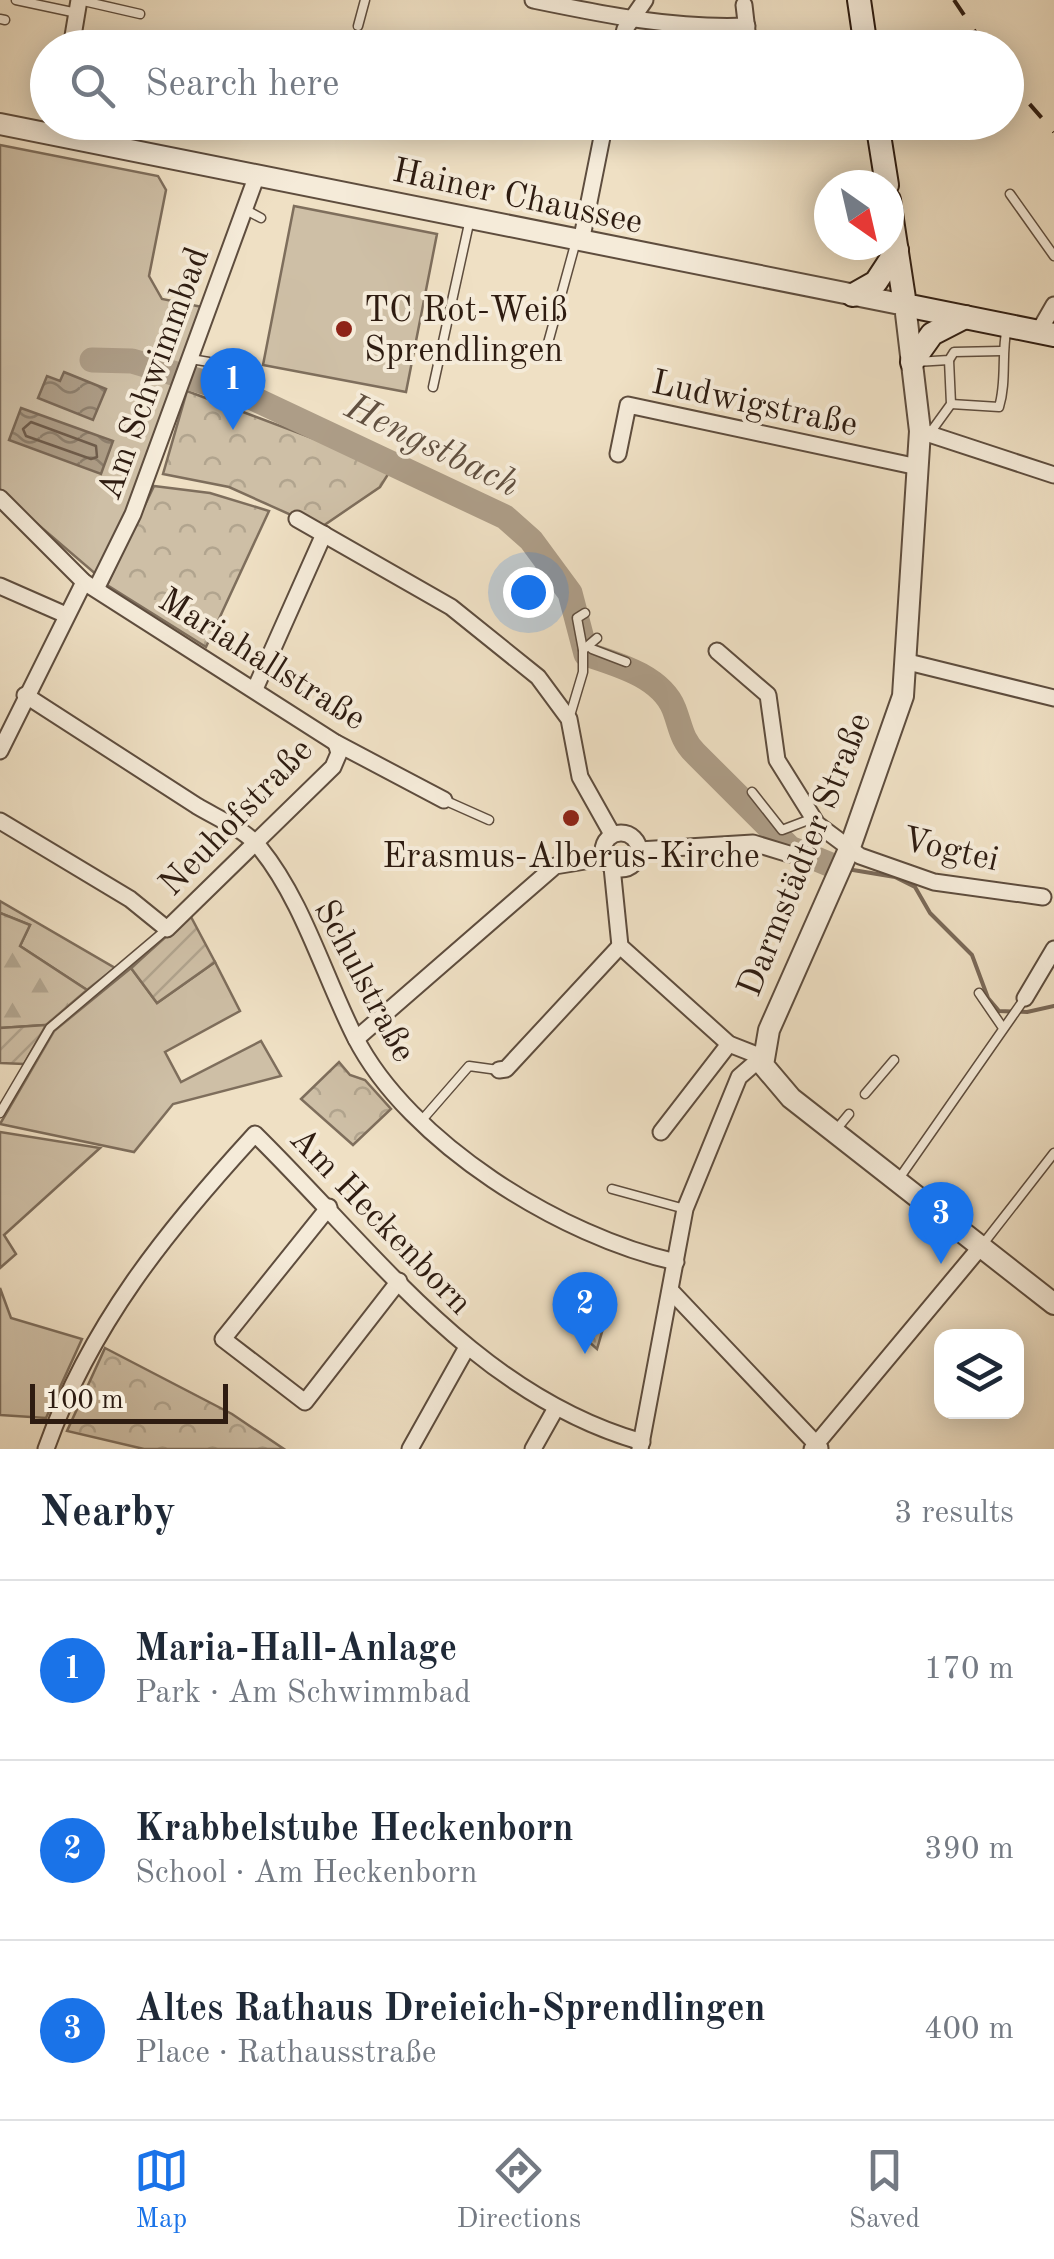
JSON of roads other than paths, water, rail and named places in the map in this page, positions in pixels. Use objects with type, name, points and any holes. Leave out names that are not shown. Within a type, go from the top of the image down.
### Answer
[{"type":"main road","points":[[860,0],[864,30]]},
{"type":"main road","points":[[880,140],[885,170]]},
{"type":"main road","points":[[853,295],[876,282],[890,260]]},
{"type":"main road","name":"Darmstädter Straße","points":[[898,260],[905,306]]},
{"type":"main road","points":[[905,306],[1047,333]]},
{"type":"main road","points":[[912,362],[932,334],[965,317]]},
{"type":"street","points":[[534,0],[630,22],[683,27],[747,26]]},
{"type":"street","points":[[627,30],[645,0]]},
{"type":"street","points":[[74,30],[78,4]]},
{"type":"street","points":[[744,6],[748,30]]},
{"type":"street","name":"Hainer Chaussee","points":[[0,124],[30,127]]},
{"type":"street","name":"Hainer Chaussee","points":[[105,140],[257,175],[905,306]]},
{"type":"street","points":[[579,241],[601,140]]},
{"type":"street","name":"Am Schwimmbad","points":[[90,585],[133,514],[257,175]]},
{"type":"street","points":[[1047,333],[1054,305]]},
{"type":"street","name":"Darmstädter Straße","points":[[762,1056],[893,735],[908,662],[918,467],[925,432],[905,306]]},
{"type":"street","name":"Ludwigstraße","points":[[618,454],[628,405],[918,467]]},
{"type":"street","points":[[925,432],[1054,474]]},
{"type":"street","name":"Mariahallstraße","points":[[0,498],[90,585],[336,742],[444,800]]},
{"type":"street","points":[[297,519],[451,606],[498,641],[546,686],[569,720],[582,782],[612,834]]},
{"type":"street","points":[[255,689],[324,534]]},
{"type":"street","points":[[0,751],[66,614],[90,585]]},
{"type":"street","points":[[0,586],[66,614]]},
{"type":"street","points":[[717,651],[768,696],[778,760],[811,819]]},
{"type":"street","points":[[908,662],[1054,698]]},
{"type":"street","name":"Schulstraße","points":[[25,695],[257,844],[283,886],[375,1072],[422,1120],[490,1176],[548,1213],[634,1251],[676,1262]]},
{"type":"street","name":"Neuhofstraße","points":[[168,929],[333,767],[339,754],[336,742]]},
{"type":"street","name":"Vogtei","points":[[811,819],[843,863],[860,856],[934,882],[1043,897]]},
{"type":"street","points":[[0,821],[130,899],[168,929]]},
{"type":"street","points":[[612,834],[631,836],[640,850]]},
{"type":"street","points":[[612,834],[604,842],[620,946],[728,1044],[762,1056],[772,1080],[1054,1304]]},
{"type":"street","points":[[640,850],[753,843],[790,854]]},
{"type":"street","points":[[356,1039],[554,866],[608,863],[630,867],[640,850]]},
{"type":"street","points":[[499,1070],[506,1068],[620,946]]},
{"type":"street","points":[[1025,998],[1054,948]]},
{"type":"street","points":[[660,1132],[728,1044]]},
{"type":"street","points":[[641,1445],[685,1210],[740,1077],[762,1056]]},
{"type":"street","name":"Am Heckenborn","points":[[46,1449],[87,1350],[118,1300],[180,1218],[255,1134],[466,1350],[556,1408],[641,1445]]},
{"type":"street","points":[[329,1207],[223,1339],[305,1402],[400,1281]]},
{"type":"street","points":[[672,1292],[816,1448],[983,1244]]},
{"type":"street","points":[[410,1449],[466,1350]]},
{"type":"street","points":[[533,1449],[556,1408]]},
{"type":"lane","points":[[16,0],[140,14]]},
{"type":"lane","points":[[358,26],[365,0]]},
{"type":"lane","points":[[1010,194],[1054,256]]},
{"type":"lane","points":[[244,209],[261,218]]},
{"type":"lane","points":[[433,387],[470,219]]},
{"type":"lane","points":[[548,343],[579,241]]},
{"type":"lane","points":[[951,404],[1000,407],[1004,393],[1001,351],[1008,325]]},
{"type":"lane","points":[[925,432],[951,404],[949,360],[954,352],[1001,351]]},
{"type":"lane","points":[[912,362],[949,360]]},
{"type":"lane","points":[[187,371],[209,362]]},
{"type":"lane","points":[[586,613],[577,618],[588,650]]},
{"type":"lane","points":[[569,720],[588,650],[597,638]]},
{"type":"lane","points":[[588,650],[626,662]]},
{"type":"lane","points":[[752,792],[782,830],[811,819]]},
{"type":"lane","points":[[444,800],[489,820]]},
{"type":"lane","points":[[0,1112],[50,1028],[168,929]]},
{"type":"lane","points":[[979,993],[1003,1028]]},
{"type":"lane","points":[[898,1180],[1025,998]]},
{"type":"lane","points":[[866,1094],[894,1060]]},
{"type":"lane","points":[[422,1120],[469,1066],[499,1070]]},
{"type":"lane","points":[[835,1131],[849,1114]]},
{"type":"lane","points":[[983,1244],[1054,1154]]},
{"type":"lane","points":[[612,1189],[685,1210]]},
{"type":"water","points":[[64,372],[106,389],[93,420],[38,398],[47,376],[60,381]]},
{"type":"water","points":[[21,408],[113,441],[101,474],[9,440]]},
{"type":"waterway","name":"Hengstbach","points":[[92,360],[132,361],[244,394],[505,517],[531,540],[570,593],[586,654],[636,673],[659,688],[674,709],[690,748],[790,848],[831,865]]},
{"type":"waterway","name":"Hengstbach","points":[[847,869],[895,877],[915,887],[930,913],[972,955],[988,998],[999,1011],[1027,1012],[1054,1006]]},
{"type":"railway","points":[[954,0],[974,30]]},
{"type":"railway","points":[[1024,98],[1054,132]]},
{"type":"place","name":"TC Rot-Weiß Sprendlingen","points":[[344,329]]},
{"type":"place","name":"Maria-Hall-Anlage","points":[[233,430]]},
{"type":"place","name":"Erasmus-Alberus-Kirche","points":[[571,818]]},
{"type":"place","name":"Altes Rathaus Dreieich-Sprendlingen","points":[[941,1264]]},
{"type":"place","name":"Krabbelstube Heckenborn","points":[[585,1354]]}]
